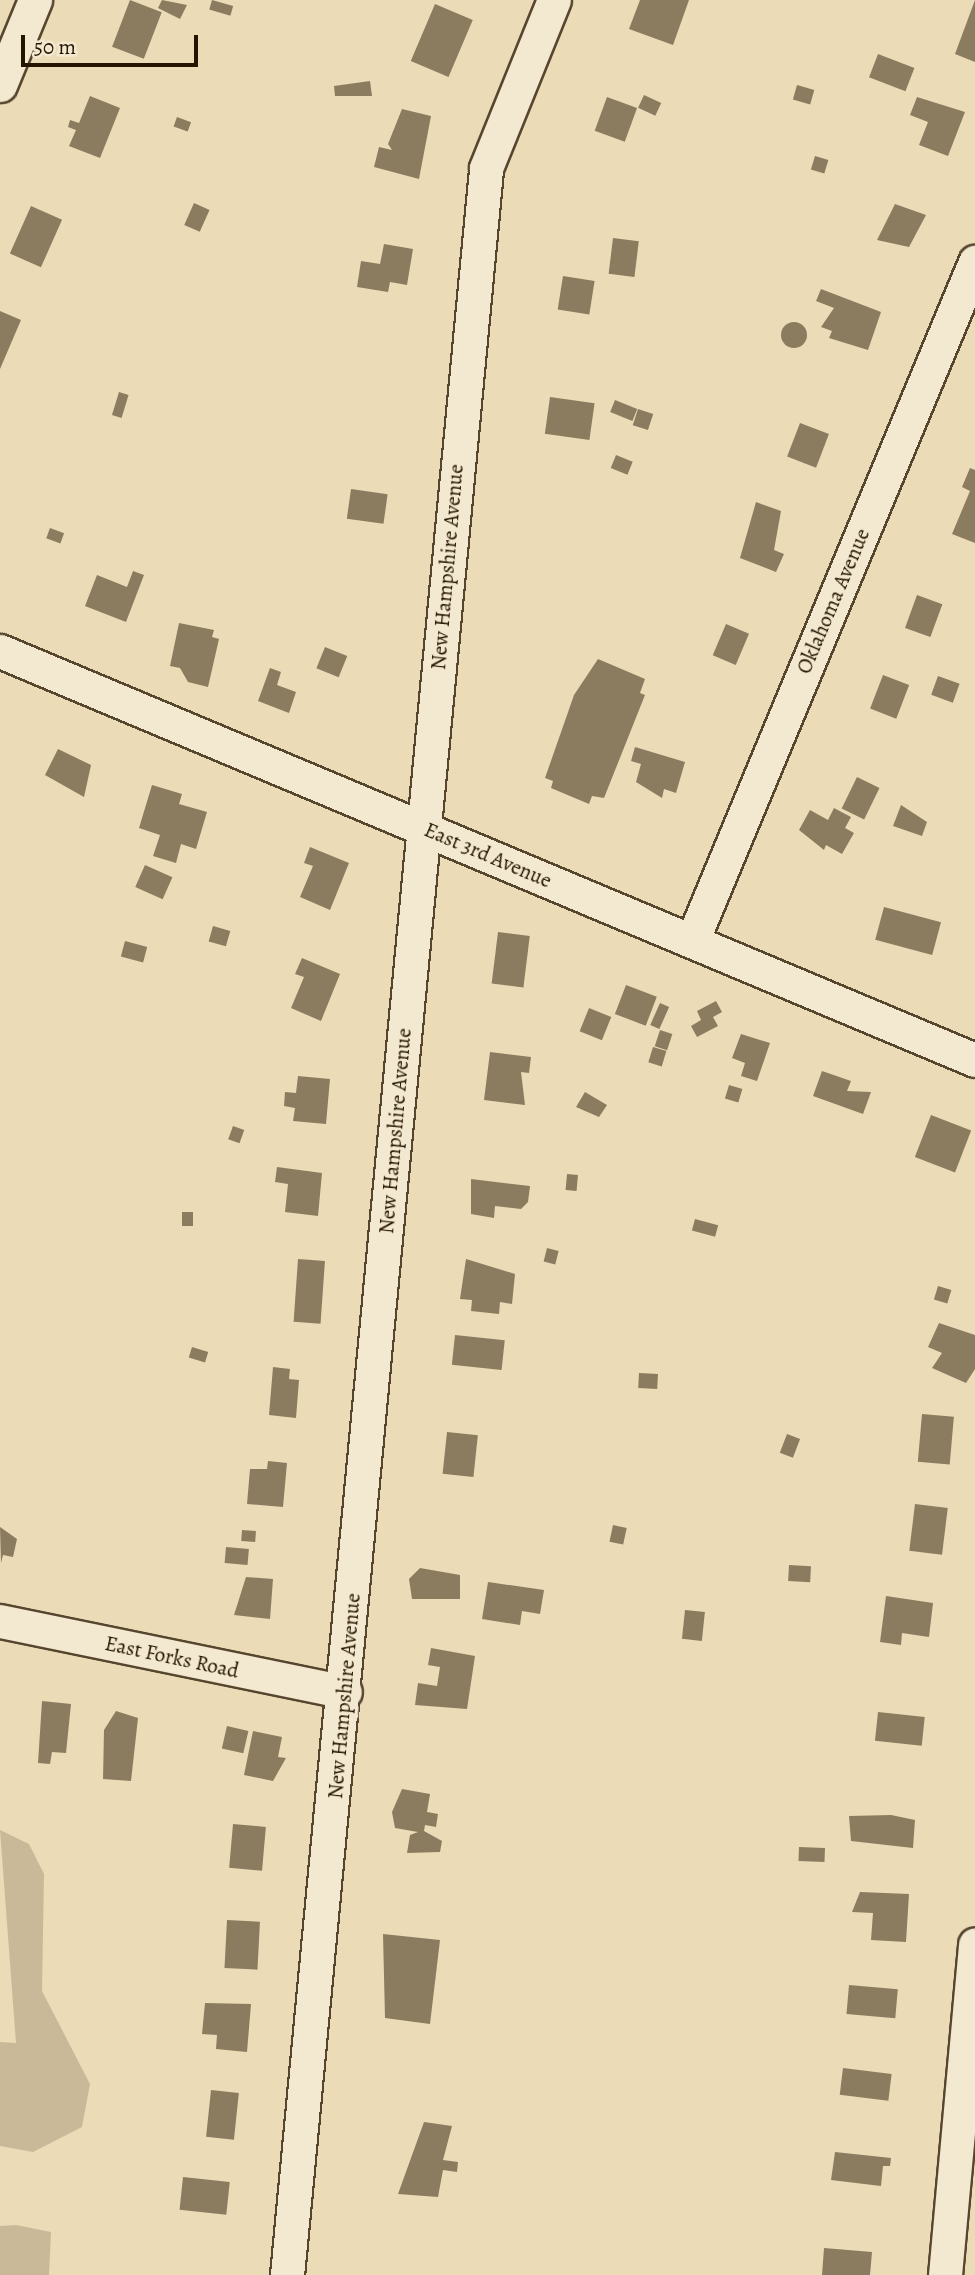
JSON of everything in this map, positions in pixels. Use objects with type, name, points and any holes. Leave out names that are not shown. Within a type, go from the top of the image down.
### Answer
[{"type":"street","points":[[0,85],[35,0]]},
{"type":"street","name":"New Hampshire Avenue","points":[[287,2275],[345,1692],[421,827],[486,168],[554,0]]},
{"type":"street","name":"Oklahoma Avenue","points":[[692,941],[975,262]]},
{"type":"street","name":"East 3rd Avenue","points":[[0,652],[975,1060]]},
{"type":"street","name":"East Forks Road","points":[[0,1621],[345,1692]]},
{"type":"street","points":[[945,2275],[975,1944]]},
{"type":"shaded area","points":[[0,1830],[29,1844],[44,1874],[42,1991],[90,2084],[82,2127],[33,2152],[0,2146],[0,2042],[16,2043]]},
{"type":"shaded area","points":[[16,2225],[51,2232],[49,2275],[0,2275],[0,2226]]},
{"type":"building","points":[[130,0],[162,12],[144,59],[112,47]]},
{"type":"building","points":[[162,0],[187,5],[180,19],[158,8]]},
{"type":"building","points":[[212,0],[233,6],[230,16],[209,10]]},
{"type":"building","points":[[640,0],[689,0],[673,45],[629,29]]},
{"type":"building","points":[[975,0],[975,62],[955,54]]},
{"type":"building","points":[[435,4],[473,20],[449,77],[411,61]]},
{"type":"building","points":[[878,54],[914,68],[905,91],[869,77]]},
{"type":"building","points":[[370,81],[372,96],[335,96],[334,86]]},
{"type":"building","points":[[797,85],[814,90],[810,104],[793,99]]},
{"type":"building","points":[[644,95],[661,103],[655,116],[638,108]]},
{"type":"building","points":[[90,96],[120,108],[100,158],[69,146],[76,130],[68,127],[70,120],[79,123]]},
{"type":"building","points":[[607,97],[637,108],[625,142],[595,131]]},
{"type":"building","points":[[917,97],[965,112],[948,156],[919,145],[928,122],[910,115]]},
{"type":"building","points":[[402,109],[431,116],[419,179],[374,167],[379,147],[392,150],[388,144]]},
{"type":"building","points":[[177,117],[191,122],[188,132],[174,126]]},
{"type":"building","points":[[815,156],[828,160],[824,173],[811,169]]},
{"type":"building","points":[[194,203],[210,210],[200,232],[184,225]]},
{"type":"building","points":[[895,204],[926,215],[909,247],[877,240]]},
{"type":"building","points":[[31,206],[62,220],[41,267],[10,254]]},
{"type":"building","points":[[613,238],[639,241],[634,277],[609,274]]},
{"type":"building","points":[[384,244],[413,249],[407,285],[390,282],[388,292],[357,287],[361,261],[380,264]]},
{"type":"building","points":[[563,276],[595,281],[589,315],[558,310]]},
{"type":"building","points":[[821,289],[881,312],[868,350],[829,338],[832,331],[821,327],[834,308],[816,301]]},
{"type":"building","points":[[0,311],[21,320],[0,369]]},
{"type":"building","points":[[794,322],[803,326],[807,335],[803,344],[794,348],[785,344],[781,335],[785,326]]},
{"type":"building","points":[[119,392],[129,395],[122,418],[112,415]]},
{"type":"building","points":[[550,397],[595,403],[589,440],[545,434]]},
{"type":"building","points":[[615,400],[637,409],[632,421],[610,412]]},
{"type":"building","points":[[638,409],[653,414],[648,430],[633,425]]},
{"type":"building","points":[[800,423],[829,434],[816,468],[787,457]]},
{"type":"building","points":[[616,455],[633,462],[627,475],[611,468]]},
{"type":"building","points":[[970,468],[975,470],[975,543],[952,534],[970,491],[962,487]]},
{"type":"building","points":[[351,489],[388,494],[383,524],[347,519]]},
{"type":"building","points":[[756,502],[781,511],[774,550],[784,554],[776,572],[740,558]]},
{"type":"building","points":[[50,528],[64,533],[60,543],[46,538]]},
{"type":"building","points":[[133,571],[144,575],[126,622],[85,606],[97,575],[127,587]]},
{"type":"building","points":[[917,595],[942,604],[930,637],[905,628]]},
{"type":"building","points":[[179,623],[214,630],[212,637],[219,639],[208,687],[188,682],[180,668],[170,666]]},
{"type":"building","points":[[726,624],[749,634],[736,665],[713,655]]},
{"type":"building","points":[[325,647],[347,656],[339,677],[316,668]]},
{"type":"building","points":[[598,659],[645,679],[640,693],[645,695],[604,798],[592,796],[589,804],[551,788],[553,781],[545,778],[574,695]]},
{"type":"building","points":[[270,668],[281,672],[277,685],[296,692],[289,713],[258,701]]},
{"type":"building","points":[[883,675],[909,685],[896,719],[870,709]]},
{"type":"building","points":[[938,676],[960,684],[953,703],[931,695]]},
{"type":"building","points":[[635,747],[685,762],[676,793],[664,789],[662,798],[636,782],[641,764],[631,761]]},
{"type":"building","points":[[58,749],[91,765],[84,797],[45,775]]},
{"type":"building","points":[[857,777],[879,788],[864,819],[842,808]]},
{"type":"building","points":[[152,785],[182,794],[179,804],[207,812],[196,849],[181,844],[176,863],[153,856],[160,835],[139,828]]},
{"type":"building","points":[[901,805],[927,822],[922,836],[893,826]]},
{"type":"building","points":[[834,808],[851,817],[845,828],[854,833],[842,854],[826,845],[824,850],[799,830],[810,810],[828,820]]},
{"type":"building","points":[[310,847],[349,863],[330,910],[300,897],[313,866],[304,863]]},
{"type":"building","points":[[145,865],[172,877],[163,899],[135,887]]},
{"type":"building","points":[[884,907],[941,922],[932,955],[875,940]]},
{"type":"building","points":[[213,926],[230,931],[226,946],[209,941]]},
{"type":"building","points":[[498,932],[530,936],[523,988],[492,984]]},
{"type":"building","points":[[125,941],[147,947],[143,962],[121,956]]},
{"type":"building","points":[[302,958],[340,974],[321,1021],[291,1008],[304,977],[295,974]]},
{"type":"building","points":[[626,985],[657,997],[646,1026],[615,1014]]},
{"type":"building","points":[[716,1001],[722,1012],[713,1017],[718,1026],[697,1037],[691,1026],[701,1020],[697,1011]]},
{"type":"building","points":[[660,1003],[669,1007],[659,1029],[650,1025]]},
{"type":"building","points":[[589,1008],[611,1017],[602,1040],[580,1031]]},
{"type":"building","points":[[660,1030],[672,1034],[667,1050],[655,1046]]},
{"type":"building","points":[[741,1034],[770,1043],[757,1081],[741,1076],[745,1063],[732,1058]]},
{"type":"building","points":[[653,1047],[666,1051],[662,1066],[648,1062]]},
{"type":"building","points":[[490,1052],[531,1057],[529,1073],[521,1072],[525,1105],[484,1100]]},
{"type":"building","points":[[822,1071],[851,1081],[847,1091],[871,1092],[863,1114],[813,1096]]},
{"type":"building","points":[[298,1076],[330,1079],[326,1124],[293,1121],[295,1108],[284,1106],[285,1092],[296,1093]]},
{"type":"building","points":[[729,1085],[742,1089],[738,1102],[725,1098]]},
{"type":"building","points":[[585,1092],[607,1105],[599,1117],[576,1107]]},
{"type":"building","points":[[931,1115],[971,1130],[955,1172],[915,1157]]},
{"type":"building","points":[[233,1126],[244,1130],[239,1143],[228,1139]]},
{"type":"building","points":[[277,1167],[322,1173],[318,1216],[285,1212],[288,1184],[275,1182]]},
{"type":"building","points":[[567,1174],[578,1175],[577,1191],[566,1190]]},
{"type":"building","points":[[471,1179],[530,1186],[528,1202],[521,1209],[495,1206],[494,1218],[471,1214]]},
{"type":"building","points":[[182,1212],[193,1212],[193,1226],[182,1226]]},
{"type":"building","points":[[695,1219],[718,1225],[715,1237],[692,1231]]},
{"type":"building","points":[[547,1248],[559,1251],[555,1264],[544,1262]]},
{"type":"building","points":[[298,1259],[325,1261],[321,1324],[294,1322]]},
{"type":"building","points":[[466,1259],[515,1274],[512,1304],[500,1302],[499,1314],[471,1311],[472,1300],[460,1299]]},
{"type":"building","points":[[938,1286],[951,1290],[947,1303],[934,1299]]},
{"type":"building","points":[[939,1323],[975,1335],[975,1369],[966,1383],[932,1368],[942,1353],[928,1347]]},
{"type":"building","points":[[455,1335],[505,1340],[502,1370],[452,1365]]},
{"type":"building","points":[[192,1347],[208,1352],[205,1362],[189,1358]]},
{"type":"building","points":[[273,1367],[290,1369],[289,1379],[299,1380],[296,1418],[269,1415]]},
{"type":"building","points":[[639,1373],[658,1374],[657,1389],[638,1388]]},
{"type":"building","points":[[922,1414],[954,1417],[950,1465],[918,1462]]},
{"type":"building","points":[[447,1432],[478,1435],[473,1477],[443,1474]]},
{"type":"building","points":[[787,1434],[800,1439],[793,1458],[780,1453]]},
{"type":"building","points":[[268,1461],[287,1463],[283,1507],[247,1504],[250,1469],[267,1469]]},
{"type":"building","points":[[915,1504],[948,1508],[942,1555],[909,1551]]},
{"type":"building","points":[[613,1525],[627,1528],[623,1545],[609,1542]]},
{"type":"building","points":[[0,1527],[17,1539],[13,1557],[3,1555],[1,1563]]},
{"type":"building","points":[[242,1530],[256,1531],[255,1542],[241,1541]]},
{"type":"building","points":[[226,1547],[249,1549],[248,1565],[225,1563]]},
{"type":"building","points":[[789,1565],[811,1566],[810,1582],[788,1581]]},
{"type":"building","points":[[420,1568],[460,1575],[460,1599],[412,1599],[409,1579]]},
{"type":"building","points":[[246,1577],[273,1579],[270,1619],[234,1615]]},
{"type":"building","points":[[488,1582],[544,1590],[540,1614],[522,1611],[520,1625],[482,1619]]},
{"type":"building","points":[[886,1596],[933,1603],[929,1637],[902,1633],[901,1645],[880,1642]]},
{"type":"building","points":[[685,1610],[705,1612],[702,1641],[682,1639]]},
{"type":"building","points":[[431,1648],[475,1656],[467,1709],[415,1705],[418,1683],[437,1686],[440,1667],[428,1665]]},
{"type":"building","points":[[42,1701],[71,1704],[66,1753],[52,1752],[50,1764],[38,1763]]},
{"type":"building","points":[[116,1711],[138,1718],[131,1781],[103,1779],[104,1730]]},
{"type":"building","points":[[878,1712],[925,1717],[922,1746],[875,1741]]},
{"type":"building","points":[[227,1726],[248,1731],[243,1753],[222,1748]]},
{"type":"building","points":[[253,1731],[282,1737],[278,1757],[286,1758],[273,1781],[244,1775]]},
{"type":"building","points":[[402,1789],[430,1794],[427,1812],[438,1814],[436,1827],[425,1825],[424,1831],[442,1841],[440,1852],[407,1853],[410,1835],[418,1832],[395,1828],[392,1812]]},
{"type":"building","points":[[891,1815],[915,1820],[913,1848],[851,1841],[849,1816]]},
{"type":"building","points":[[233,1824],[266,1827],[262,1871],[229,1868]]},
{"type":"building","points":[[799,1847],[825,1848],[824,1862],[799,1861]]},
{"type":"building","points":[[860,1892],[909,1894],[906,1942],[871,1940],[873,1913],[852,1912]]},
{"type":"building","points":[[227,1920],[260,1922],[257,1970],[224,1968]]},
{"type":"building","points":[[383,1934],[440,1940],[430,2024],[385,2018]]},
{"type":"building","points":[[849,1985],[898,1989],[895,2018],[846,2014]]},
{"type":"building","points":[[205,2003],[251,2004],[247,2052],[216,2049],[217,2035],[202,2034]]},
{"type":"building","points":[[843,2068],[892,2074],[888,2101],[840,2095]]},
{"type":"building","points":[[211,2090],[239,2093],[234,2140],[206,2137]]},
{"type":"building","points":[[424,2122],[452,2126],[443,2160],[458,2162],[457,2172],[443,2170],[438,2197],[398,2194]]},
{"type":"building","points":[[835,2152],[891,2158],[890,2166],[883,2166],[881,2186],[831,2180]]},
{"type":"building","points":[[183,2177],[230,2182],[226,2215],[180,2210]]},
{"type":"building","points":[[824,2248],[872,2252],[870,2275],[822,2275]]}]
